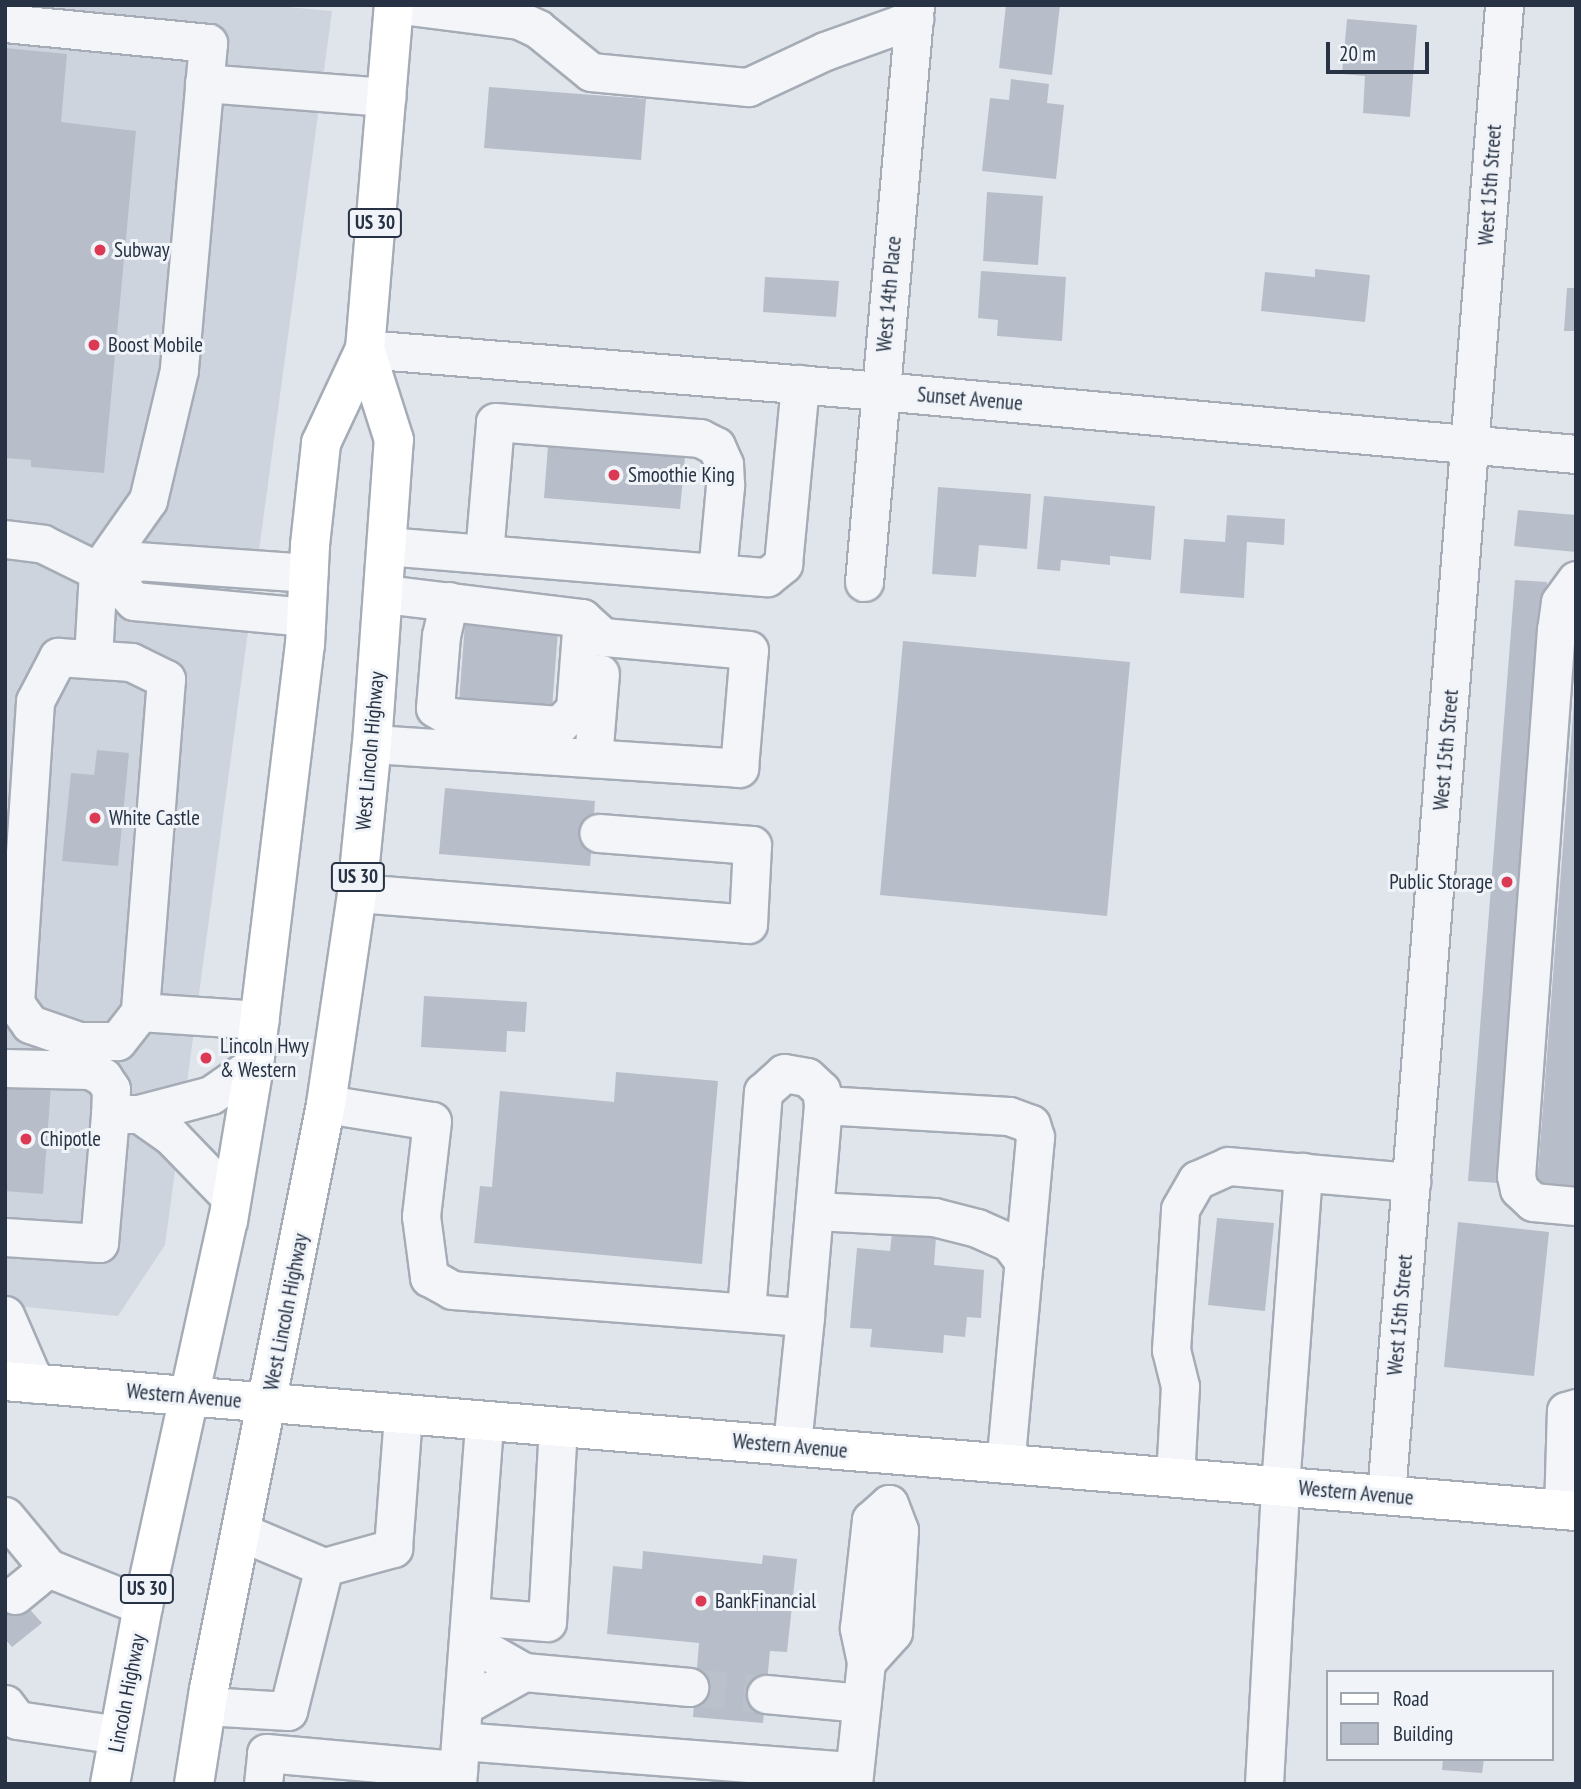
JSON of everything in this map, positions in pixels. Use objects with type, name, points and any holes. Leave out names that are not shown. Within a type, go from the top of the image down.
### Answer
[{"type":"main road","name":"West Lincoln Highway","points":[[188,1396],[231,1198],[254,1065],[306,617],[321,443],[365,349],[394,5]]},
{"type":"main road","name":"West Lincoln Highway","points":[[268,1403],[327,1104],[357,893],[372,744],[394,440],[365,349]]},
{"type":"main road","name":"Western Avenue","points":[[20,1382],[1569,1510]]},
{"type":"main road","name":"Lincoln Highway","points":[[110,1784],[188,1396]]},
{"type":"main road","name":"US 30","points":[[194,1784],[206,1706],[268,1403]]},
{"type":"street","points":[[401,5],[499,10],[538,29],[591,72],[748,87],[914,12]]},
{"type":"street","name":"West 15th Street","points":[[1386,1495],[1504,5]]},
{"type":"street","name":"West 14th Place","points":[[864,582],[914,12]]},
{"type":"street","points":[[5,23],[208,43],[179,370],[148,500],[105,575],[93,659]]},
{"type":"street","points":[[204,83],[386,97]]},
{"type":"street","name":"Sunset Avenue","points":[[365,349],[881,391],[1576,454]]},
{"type":"street","points":[[386,546],[767,577],[783,564],[800,384]]},
{"type":"street","points":[[484,554],[495,422],[700,438],[716,446],[724,464],[725,486],[717,573]]},
{"type":"street","points":[[5,539],[43,544],[105,575],[134,601],[306,617]]},
{"type":"street","points":[[105,575],[137,561],[309,573]]},
{"type":"street","points":[[1576,580],[1560,602],[1556,629],[1516,1176],[1519,1189],[1534,1202],[1576,1206]]},
{"type":"street","points":[[372,744],[739,768],[749,650],[593,628],[449,601],[383,594]]},
{"type":"street","points":[[449,601],[441,635],[435,708],[450,717],[559,725],[575,709],[593,628]]},
{"type":"street","points":[[593,628],[593,758]]},
{"type":"street","points":[[58,657],[93,659],[131,662],[166,679],[140,1012],[117,1041],[79,1041],[30,1024],[10,1003],[35,701],[58,657]]},
{"type":"street","points":[[357,893],[748,924],[752,845],[598,833]]},
{"type":"street","points":[[140,1012],[260,1020]]},
{"type":"street","points":[[120,1106],[211,1095],[254,1065]]},
{"type":"street","points":[[5,1068],[90,1070],[103,1077],[120,1106],[171,1136],[231,1198]]},
{"type":"street","points":[[746,1312],[762,1092],[784,1073],[807,1077],[821,1090],[823,1105],[792,1446]]},
{"type":"street","points":[[327,1104],[432,1121],[421,1216],[429,1277],[452,1290],[805,1317]]},
{"type":"street","points":[[823,1105],[1009,1116],[1031,1124],[1035,1137],[1005,1464]]},
{"type":"street","points":[[5,1237],[99,1243],[120,1106]]},
{"type":"street","points":[[1175,1478],[1181,1386],[1171,1350],[1180,1209],[1197,1180],[1228,1166],[1411,1182]]},
{"type":"street","points":[[1264,1784],[1280,1486],[1303,1172]]},
{"type":"street","points":[[814,1210],[944,1220],[977,1228],[1009,1242],[1024,1262]]},
{"type":"street","points":[[5,1315],[20,1382]]},
{"type":"street","points":[[1569,1510],[1566,1412],[1576,1408]]},
{"type":"street","points":[[242,1532],[324,1567],[393,1548],[403,1414]]},
{"type":"street","points":[[460,1750],[484,1421]]},
{"type":"street","points":[[469,1628],[547,1622],[558,1427]]},
{"type":"street","points":[[265,1768],[460,1750],[854,1778],[866,1662],[893,1632],[899,1530],[889,1504],[893,1455]]},
{"type":"street","points":[[15,1595],[21,1545],[144,1606]]},
{"type":"street","points":[[206,1706],[288,1711],[324,1567]]},
{"type":"street","points":[[469,1628],[524,1672],[689,1687]]},
{"type":"street","points":[[460,1750],[524,1672]]},
{"type":"street","points":[[766,1694],[862,1703]]},
{"type":"street","points":[[8,1717],[119,1735]]},
{"type":"shaded area","points":[[5,5],[267,5],[332,11],[165,1245],[118,1316],[5,1305]]},
{"type":"building","points":[[1006,5],[1060,5],[1052,75],[999,68]]},
{"type":"building","points":[[1347,19],[1417,25],[1410,117],[1363,113],[1365,76],[1342,74]]},
{"type":"building","points":[[5,48],[67,54],[61,122],[136,131],[104,473],[31,467],[31,460],[5,458]]},
{"type":"building","points":[[1011,79],[1049,84],[1047,103],[1064,105],[1056,179],[982,171],[990,98],[1009,100]]},
{"type":"building","points":[[489,87],[646,99],[641,160],[484,148]]},
{"type":"building","points":[[987,192],[1043,196],[1038,265],[983,261]]},
{"type":"building","points":[[1315,269],[1370,275],[1365,322],[1261,311],[1265,272],[1315,277]]},
{"type":"building","points":[[981,271],[1066,277],[1062,341],[997,336],[998,320],[978,318]]},
{"type":"building","points":[[765,277],[839,281],[836,317],[763,312]]},
{"type":"building","points":[[1567,288],[1576,288],[1576,331],[1564,331]]},
{"type":"building","name":"Smoothie King","points":[[630,442],[686,447],[680,509],[544,498],[548,446],[629,452]]},
{"type":"building","points":[[938,487],[1031,494],[1027,549],[979,545],[976,577],[932,574]]},
{"type":"building","points":[[1044,496],[1155,506],[1151,560],[1110,556],[1110,565],[1061,560],[1060,571],[1037,569]]},
{"type":"building","points":[[1518,510],[1576,515],[1576,552],[1514,546]]},
{"type":"building","points":[[1227,515],[1285,519],[1284,545],[1247,542],[1244,598],[1180,593],[1184,539],[1225,542]]},
{"type":"building","name":"Public Storage","points":[[1515,580],[1547,582],[1499,1183],[1468,1181]]},
{"type":"building","points":[[465,623],[558,630],[552,709],[459,703]]},
{"type":"building","points":[[903,641],[1130,662],[1107,916],[880,895]]},
{"type":"building","points":[[1576,702],[1576,1188],[1537,1185]]},
{"type":"building","name":"White Castle","points":[[97,750],[129,753],[118,866],[62,861],[71,773],[94,775]]},
{"type":"building","points":[[445,788],[595,801],[590,866],[439,854]]},
{"type":"building","points":[[424,996],[527,1002],[525,1032],[507,1031],[506,1052],[421,1047]]},
{"type":"building","points":[[616,1072],[718,1081],[702,1264],[474,1243],[480,1186],[492,1187],[500,1091],[614,1102]]},
{"type":"building","name":"Chipotle","points":[[5,1083],[51,1086],[43,1194],[5,1191]]},
{"type":"building","points":[[1217,1218],[1274,1223],[1265,1311],[1208,1305]]},
{"type":"building","points":[[1458,1222],[1549,1232],[1534,1376],[1444,1367]]},
{"type":"building","points":[[892,1233],[936,1237],[934,1265],[984,1270],[981,1318],[967,1317],[965,1337],[944,1335],[943,1353],[870,1347],[872,1329],[850,1328],[857,1248],[890,1251]]},
{"type":"building","name":"BankFinancial","points":[[643,1551],[762,1564],[763,1555],[797,1559],[787,1652],[770,1651],[763,1723],[693,1717],[699,1643],[607,1634],[613,1566],[642,1569]]},
{"type":"building","points":[[5,1582],[42,1623],[12,1647],[5,1639]]},
{"type":"building","points":[[1443,1761],[1484,1761],[1482,1773],[1442,1770]]},
{"type":"tunnel","points":[[689,1687],[766,1694]]},
{"type":"place","name":"Subway","points":[[100,250]]},
{"type":"place","name":"Boost Mobile","points":[[94,345]]},
{"type":"place","name":"Smoothie King","points":[[614,475]]},
{"type":"place","name":"White Castle","points":[[95,818]]},
{"type":"place","name":"Public Storage","points":[[1507,882]]},
{"type":"place","name":"Lincoln Hwy & Western","points":[[206,1058]]},
{"type":"place","name":"Chipotle","points":[[26,1139]]},
{"type":"place","name":"BankFinancial","points":[[701,1601]]}]
